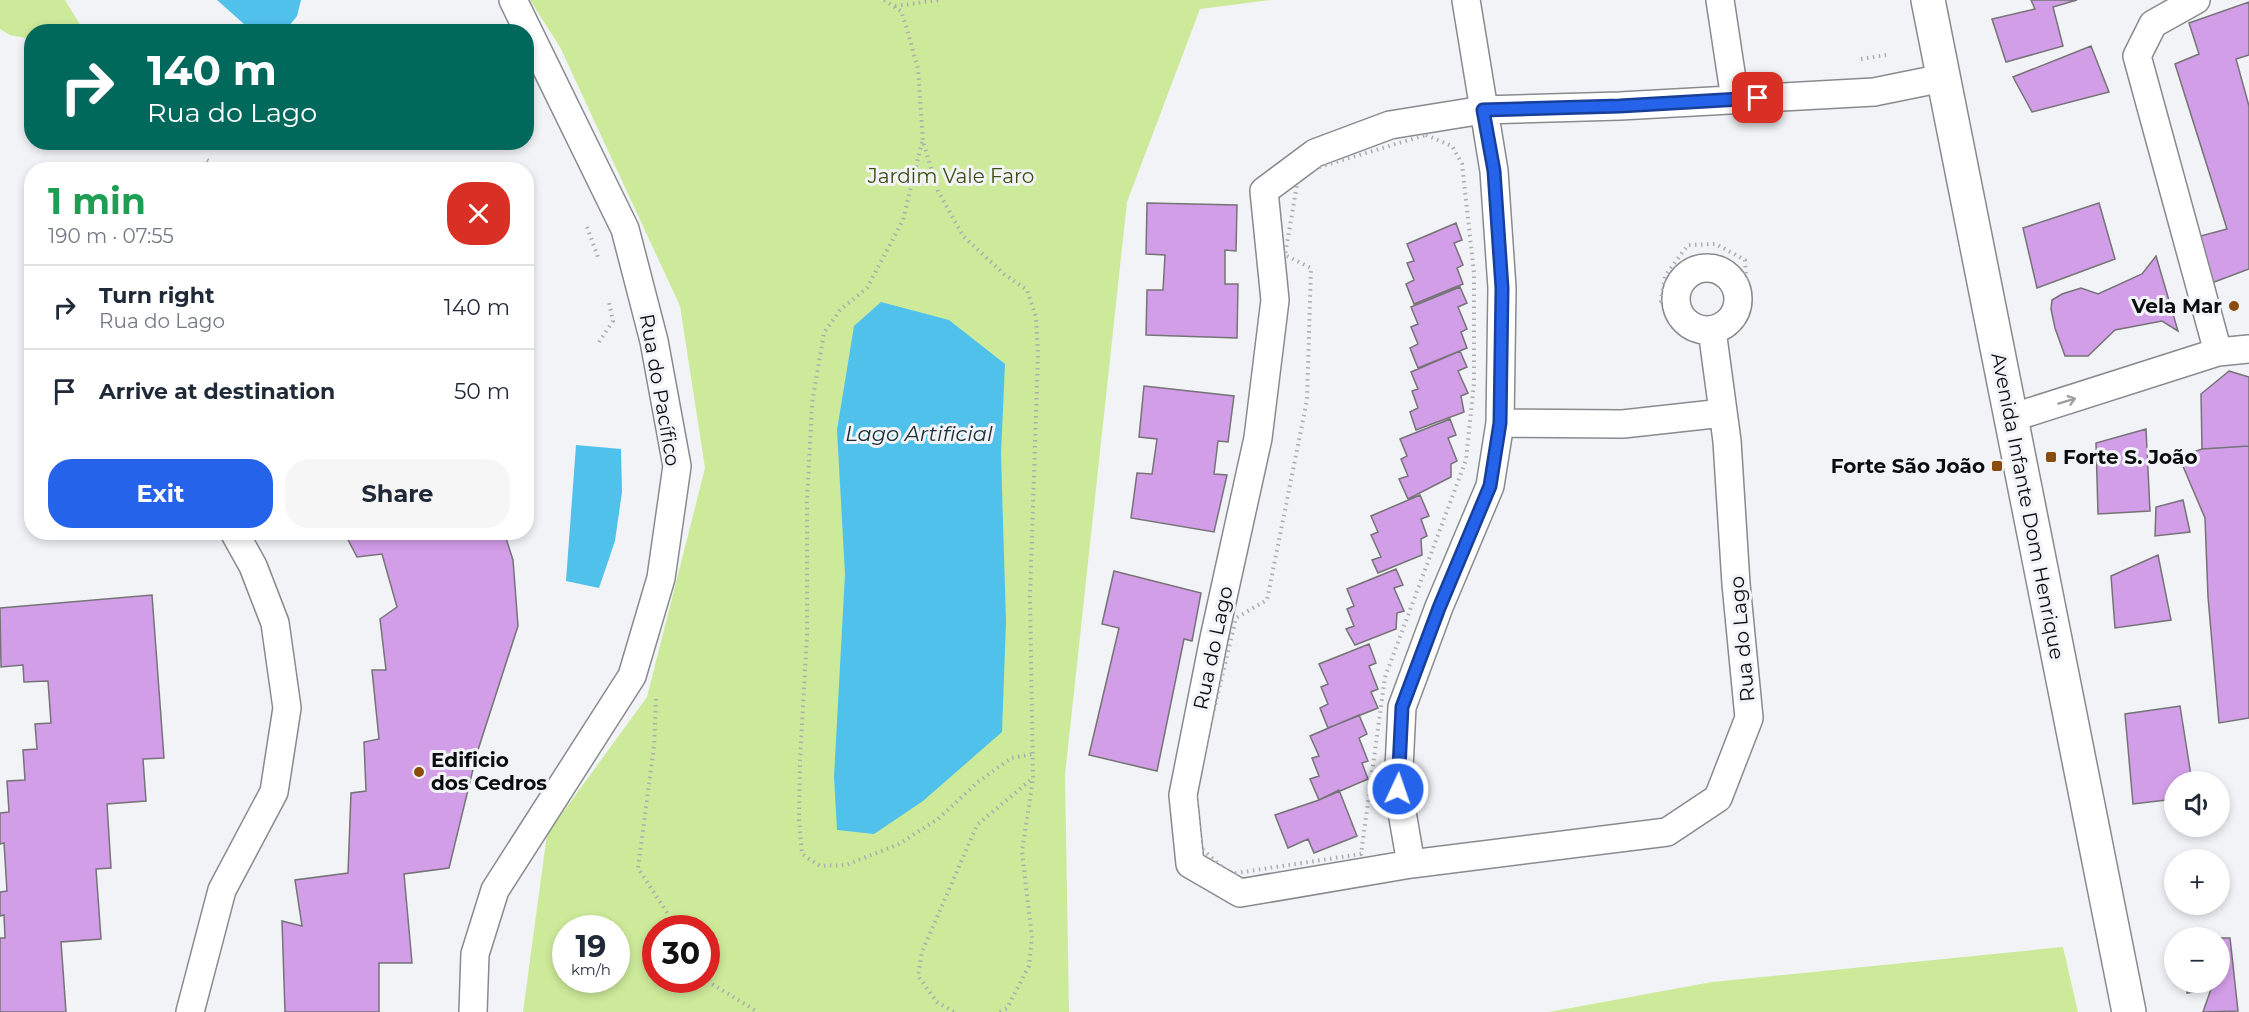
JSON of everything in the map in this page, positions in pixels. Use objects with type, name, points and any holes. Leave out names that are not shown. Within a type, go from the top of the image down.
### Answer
[{"type":"street","name":"Rua do Pacífico","points":[[513,0],[525,24]]},
{"type":"street","points":[[1411,864],[1398,789],[1402,707],[1439,608],[1490,486],[1500,423],[1502,288],[1494,171],[1466,0]]},
{"type":"street","points":[[1720,0],[1735,99]]},
{"type":"street","name":"Avenida Infante Dom Henrique","points":[[1928,0],[2129,1012]]},
{"type":"street","points":[[2196,0],[2153,24],[2137,56],[2218,352]]},
{"type":"street","name":"Rua do Pacífico","points":[[473,1012],[475,954],[495,890],[632,676],[662,578],[677,466],[654,341],[625,229],[534,43]]},
{"type":"street","name":"Rua do Lago","points":[[1712,326],[1727,441],[1736,584],[1749,718],[1718,798],[1667,832],[1411,864],[1240,893],[1190,864],[1183,795],[1214,638],[1258,438],[1275,300],[1264,191],[1315,153],[1390,125],[1483,110],[1620,106],[1874,92],[1943,78]]},
{"type":"street","points":[[2011,418],[2218,352],[2249,349]]},
{"type":"street","points":[[1500,423],[1623,424],[1723,413]]},
{"type":"street","points":[[190,1012],[222,890],[274,792],[287,708],[275,623],[253,566],[238,540]]},
{"type":"path","points":[[884,0],[901,11],[918,69],[922,141],[938,191],[963,236],[1004,274],[1027,290],[1036,317],[1038,355],[1030,596],[1033,778],[1022,852],[1032,938],[1029,966],[1006,1008],[1000,1012]]},
{"type":"path","points":[[894,6],[940,0]]},
{"type":"path","points":[[1853,60],[1889,55]]},
{"type":"path","points":[[1426,135],[1452,146],[1462,164],[1474,273],[1474,383],[1466,460],[1385,677],[1361,854],[1230,874],[1200,848],[1195,789],[1236,618],[1267,600],[1307,400],[1311,268],[1285,255],[1299,173],[1426,135]]},
{"type":"path","points":[[922,141],[903,220],[867,288],[840,310],[825,333],[812,403],[807,502],[807,634],[800,762],[802,855],[820,866],[846,865],[899,844],[938,819],[978,782],[1011,758],[1032,754]]},
{"type":"path","points":[[585,220],[599,261]]},
{"type":"path","points":[[1716,244],[1745,260],[1747,292],[1712,326],[1661,301],[1665,276],[1688,245],[1716,244]]},
{"type":"path","points":[[599,342],[613,321],[609,301]]},
{"type":"path","points":[[656,690],[654,746],[638,868],[669,915]]},
{"type":"path","points":[[954,1012],[937,1002],[918,976],[922,952],[977,825],[1033,778]]},
{"type":"path","points":[[720,989],[758,1012]]},
{"type":"green space","points":[[0,0],[65,0],[80,24],[24,24],[24,38],[10,35],[0,29]]},
{"type":"green space","name":"Jardim Vale Faro","points":[[530,0],[1270,0],[1200,9],[1127,202],[1065,775],[1069,1012],[523,1012],[547,834],[647,697],[705,468],[680,306],[560,47]]},
{"type":"green space","points":[[2063,947],[2078,1012],[1549,1012],[1712,982]]},
{"type":"water","points":[[217,0],[301,0],[297,16],[291,24],[244,24]]},
{"type":"water","name":"Lago Artificial","points":[[881,302],[949,320],[1005,364],[1001,454],[1006,622],[1002,732],[923,801],[874,834],[837,830],[834,777],[845,574],[837,430],[854,326]]},
{"type":"water","points":[[576,445],[621,449],[622,492],[615,541],[599,588],[566,581]]},
{"type":"building","points":[[2031,0],[2077,0],[2053,7],[2063,46],[2006,62],[1992,19],[2035,9]]},
{"type":"building","points":[[2249,2],[2249,55],[2236,59],[2249,106],[2249,269],[2209,284],[2197,237],[2227,229],[2175,64],[2199,54],[2189,23]]},
{"type":"building","points":[[2091,46],[2109,92],[2032,112],[2013,77]]},
{"type":"building","points":[[1147,203],[1237,205],[1236,251],[1225,250],[1225,284],[1238,284],[1237,338],[1146,335],[1147,290],[1163,290],[1165,255],[1146,254]]},
{"type":"building","points":[[2099,203],[2115,259],[2037,288],[2023,228]]},
{"type":"building","points":[[1456,223],[1462,240],[1454,243],[1463,265],[1457,268],[1463,284],[1414,304],[1406,284],[1414,280],[1407,263],[1414,261],[1407,244]]},
{"type":"building","points":[[2156,256],[2178,331],[2162,321],[2115,330],[2088,356],[2065,356],[2055,328],[2051,309],[2052,300],[2081,288],[2098,294],[2142,274]]},
{"type":"building","points":[[1460,287],[1467,303],[1458,307],[1467,329],[1461,332],[1467,348],[1418,368],[1410,348],[1418,344],[1411,327],[1418,324],[1411,307]]},
{"type":"building","points":[[1460,351],[1467,367],[1458,371],[1468,393],[1461,396],[1464,412],[1416,430],[1410,412],[1418,408],[1412,391],[1418,389],[1411,372]]},
{"type":"building","points":[[2229,371],[2249,377],[2249,446],[2202,449],[2201,394]]},
{"type":"building","points":[[1144,386],[1234,396],[1228,442],[1218,441],[1214,474],[1227,475],[1214,532],[1131,518],[1137,473],[1152,474],[1157,439],[1139,437]]},
{"type":"building","points":[[1450,419],[1456,435],[1448,438],[1457,461],[1451,464],[1451,477],[1408,499],[1399,479],[1408,476],[1401,459],[1407,456],[1400,439]]},
{"type":"building","points":[[2146,429],[2150,511],[2098,514],[2096,443]]},
{"type":"building","points":[[2249,446],[2249,718],[2219,723],[2208,597],[2205,518],[2179,457],[2202,449]]},
{"type":"building","points":[[1420,495],[1429,516],[1421,519],[1427,536],[1421,539],[1422,555],[1378,573],[1372,560],[1381,557],[1371,535],[1378,532],[1371,516]]},
{"type":"building","points":[[2183,500],[2190,532],[2155,536],[2156,507]]},
{"type":"building","name":"Edificio dos Cedros","points":[[348,540],[507,540],[513,560],[518,626],[477,753],[449,868],[404,874],[412,963],[379,963],[379,1012],[285,1012],[282,921],[302,926],[295,880],[348,873],[351,793],[366,791],[364,742],[379,739],[372,670],[386,670],[380,619],[397,607],[382,554],[357,557]]},
{"type":"building","points":[[2158,555],[2171,620],[2115,628],[2111,576]]},
{"type":"building","points":[[1396,569],[1403,585],[1394,588],[1404,611],[1397,613],[1396,629],[1355,645],[1346,629],[1354,626],[1347,609],[1354,606],[1347,589]]},
{"type":"building","points":[[1114,571],[1201,593],[1192,641],[1184,639],[1157,771],[1089,755],[1119,628],[1102,624]]},
{"type":"building","points":[[152,595],[164,758],[143,759],[146,801],[107,804],[111,868],[96,869],[101,939],[61,942],[66,1012],[0,1012],[0,938],[5,938],[4,915],[0,916],[0,892],[7,891],[4,843],[0,844],[0,813],[9,812],[7,781],[25,780],[23,750],[37,749],[35,724],[51,723],[48,681],[24,682],[23,665],[1,667],[0,608]]},
{"type":"building","points":[[1369,644],[1376,663],[1369,666],[1378,689],[1371,692],[1378,708],[1328,728],[1320,708],[1328,704],[1321,687],[1328,684],[1319,664]]},
{"type":"building","points":[[2180,706],[2190,771],[2164,771],[2164,800],[2133,804],[2125,714]]},
{"type":"building","points":[[1359,715],[1367,734],[1359,738],[1368,761],[1362,763],[1368,779],[1319,800],[1310,779],[1319,776],[1312,758],[1319,756],[1310,736]]},
{"type":"building","points":[[1339,790],[1357,836],[1314,853],[1308,839],[1288,848],[1275,815],[1319,800]]},
{"type":"building","points":[[2230,938],[2238,1011],[2203,1012],[2210,993],[2230,993]]},
{"type":"place","name":"Vela Mar","points":[[2234,306]]},
{"type":"place","name":"Forte S. João","points":[[2051,457]]},
{"type":"place","name":"Forte São João","points":[[1997,466]]},
{"type":"place","name":"Edificio dos Cedros","points":[[419,772]]},
{"type":"route","points":[[1398,789],[1402,707],[1439,608],[1490,486],[1500,423],[1502,288],[1494,171],[1483,110],[1620,106],[1758,98]]}]
